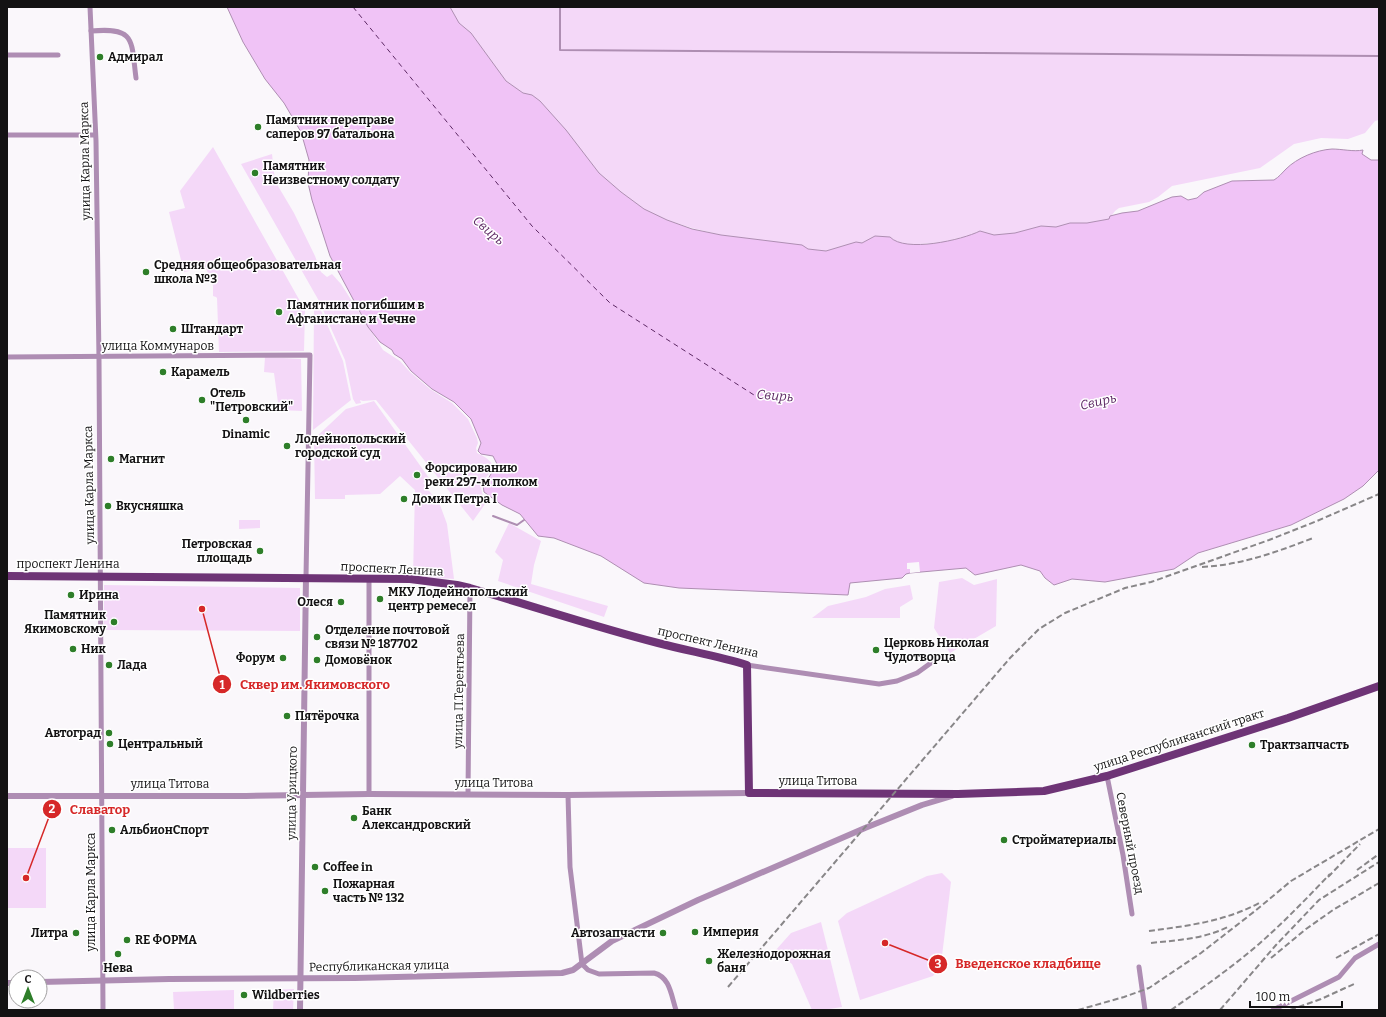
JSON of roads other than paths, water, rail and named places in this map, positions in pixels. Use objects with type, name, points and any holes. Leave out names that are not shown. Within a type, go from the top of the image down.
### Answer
[{"type":"main road","name":"проспект Ленина","points":[[7,576],[306,577],[410,579],[470,588],[611,630],[747,665]]},
{"type":"main road","points":[[747,665],[749,794]]},
{"type":"main road","name":"улица Республиканский тракт","points":[[981,793],[1044,790],[1107,776],[1288,718],[1379,686]]},
{"type":"main road","name":"улица Титова","points":[[749,794],[981,793]]},
{"type":"street","name":"улица Карла Маркса","points":[[90,7],[95,135],[98,356],[102,1010]]},
{"type":"street","points":[[91,32],[115,31],[124,33],[130,39],[136,78]]},
{"type":"street","points":[[7,55],[58,55]]},
{"type":"street","points":[[7,135],[95,135]]},
{"type":"street","name":"улица Коммунаров","points":[[7,358],[310,355],[306,577]]},
{"type":"street","name":"улица Урицкого","points":[[300,1010],[306,577]]},
{"type":"street","points":[[369,578],[369,794]]},
{"type":"street","name":"улица П.Терентьева","points":[[468,794],[470,588]]},
{"type":"street","name":"проспект Ленина","points":[[747,665],[879,684],[897,681],[917,673],[935,660],[949,656]]},
{"type":"street","name":"Северный проезд","points":[[1107,776],[1123,855],[1132,914]]},
{"type":"street","name":"улица Титова","points":[[7,796],[749,794]]},
{"type":"street","name":"Республиканская улица","points":[[48,982],[562,973],[573,970],[612,941],[698,900],[865,828],[922,805],[958,794]]},
{"type":"street","points":[[568,795],[570,867],[582,964],[588,970],[599,974],[654,973],[661,975],[666,980],[676,1010]]},
{"type":"street","points":[[1273,1010],[1339,977],[1355,958],[1379,944]]},
{"type":"street","points":[[1139,967],[1145,1010]]},
{"type":"water","name":"Свирь","points":[[227,7],[450,7],[459,23],[471,33],[506,81],[523,93],[532,95],[540,101],[566,130],[599,173],[644,209],[667,220],[692,229],[721,235],[802,245],[808,249],[826,251],[856,242],[862,243],[875,236],[890,237],[897,242],[920,245],[948,241],[980,231],[994,235],[1015,233],[1041,226],[1056,227],[1070,223],[1087,223],[1109,219],[1110,216],[1122,213],[1138,211],[1172,197],[1181,196],[1188,200],[1197,198],[1204,192],[1232,181],[1274,180],[1296,161],[1307,155],[1320,151],[1332,149],[1352,151],[1363,150],[1362,154],[1371,160],[1379,160],[1379,470],[1363,486],[1344,499],[1291,525],[1198,553],[1174,569],[1105,582],[1072,579],[1054,585],[1045,578],[1040,571],[1021,565],[975,575],[966,568],[910,573],[906,574],[902,578],[850,583],[848,595],[679,588],[644,583],[601,556],[554,538],[538,536],[520,514],[502,505],[484,492],[483,484],[488,479],[497,464],[493,456],[481,454],[478,451],[481,443],[471,419],[454,402],[432,389],[411,371],[402,359],[380,342],[368,327],[330,256],[308,183],[309,160],[301,132],[284,103],[265,79],[243,42]]},
{"type":"waterway","points":[[560,7],[560,50],[1379,56]]},
{"type":"waterway","points":[[493,516],[517,525],[524,520]]},
{"type":"railway","points":[[728,987],[1010,658],[1039,629],[1065,613],[1125,588],[1151,582],[1269,540],[1379,494]]},
{"type":"railway","points":[[1202,567],[1245,561],[1313,538]]},
{"type":"railway","points":[[1078,1010],[1149,988],[1201,953],[1291,881],[1379,829]]},
{"type":"railway","points":[[1328,877],[1360,844]]},
{"type":"railway","points":[[1357,870],[1379,854]]},
{"type":"railway","points":[[1220,1010],[1276,945],[1319,900],[1379,862]]},
{"type":"railway","points":[[1171,1010],[1227,970],[1259,944],[1330,874]]},
{"type":"railway","points":[[1271,958],[1306,929],[1333,910],[1379,883]]},
{"type":"railway","points":[[1149,931],[1206,922],[1234,914],[1261,902]]},
{"type":"railway","points":[[1151,943],[1200,937],[1228,927]]},
{"type":"railway","points":[[1336,958],[1379,934]]},
{"type":"railway","points":[[1290,1010],[1321,999],[1354,984]]},
{"type":"place","name":"Адмирал","points":[[100,57]]},
{"type":"place","name":"Памятник переправе саперов 97 батальона","points":[[258,127]]},
{"type":"place","name":"Памятник Неизвестному солдату","points":[[255,173]]},
{"type":"place","name":"Средняя общеобразовательная школа №3","points":[[146,272]]},
{"type":"place","name":"Памятник погибшим в Афганистане и Чечне","points":[[279,312]]},
{"type":"place","name":"Штандарт","points":[[173,329]]},
{"type":"place","name":"Карамель","points":[[163,372]]},
{"type":"place","name":"Отель \"Петровский\"","points":[[202,400]]},
{"type":"place","name":"Dinamic","points":[[246,420]]},
{"type":"place","name":"Лодейнопольский городской суд","points":[[287,446]]},
{"type":"place","name":"Магнит","points":[[111,459]]},
{"type":"place","name":"Форсированию реки 297-м полком","points":[[417,475]]},
{"type":"place","name":"Домик Петра I","points":[[404,499]]},
{"type":"place","name":"Вкусняшка","points":[[108,506]]},
{"type":"place","name":"Петровская площадь","points":[[260,551]]},
{"type":"place","name":"Ирина","points":[[71,595]]},
{"type":"place","name":"МКУ Лодейнопольский центр ремесел","points":[[380,599]]},
{"type":"place","name":"Олеся","points":[[341,602]]},
{"type":"place","name":"Сквер им. Якимовского","points":[[202,609]]},
{"type":"place","name":"Памятник Якимовскому","points":[[114,622]]},
{"type":"place","name":"Отделение почтовой связи № 187702","points":[[317,637]]},
{"type":"place","name":"Ник","points":[[73,649]]},
{"type":"place","name":"Церковь Николая Чудотворца","points":[[876,650]]},
{"type":"place","name":"Форум","points":[[283,658]]},
{"type":"place","name":"Домовёнок","points":[[317,660]]},
{"type":"place","name":"Лада","points":[[109,665]]},
{"type":"place","name":"Пятёрочка","points":[[287,716]]},
{"type":"place","name":"Автоград","points":[[109,733]]},
{"type":"place","name":"Центральный","points":[[110,744]]},
{"type":"place","name":"Трактзапчасть","points":[[1252,745]]},
{"type":"place","name":"Банк Александровский","points":[[354,818]]},
{"type":"place","name":"АльбионСпорт","points":[[112,830]]},
{"type":"place","name":"Стройматериалы","points":[[1004,840]]},
{"type":"place","name":"Coffee in","points":[[315,867]]},
{"type":"place","name":"Славатор","points":[[26,878]]},
{"type":"place","name":"Пожарная часть № 132","points":[[325,891]]},
{"type":"place","name":"Империя","points":[[695,932]]},
{"type":"place","name":"Литра","points":[[76,933]]},
{"type":"place","name":"Автозапчасти","points":[[663,933]]},
{"type":"place","name":"RE ФОРМА","points":[[127,940]]},
{"type":"place","name":"Введенское кладбище","points":[[885,943]]},
{"type":"place","name":"Нева","points":[[118,954]]},
{"type":"place","name":"Железнодорожная баня","points":[[709,961]]},
{"type":"place","name":"Wildberries","points":[[244,995]]}]
